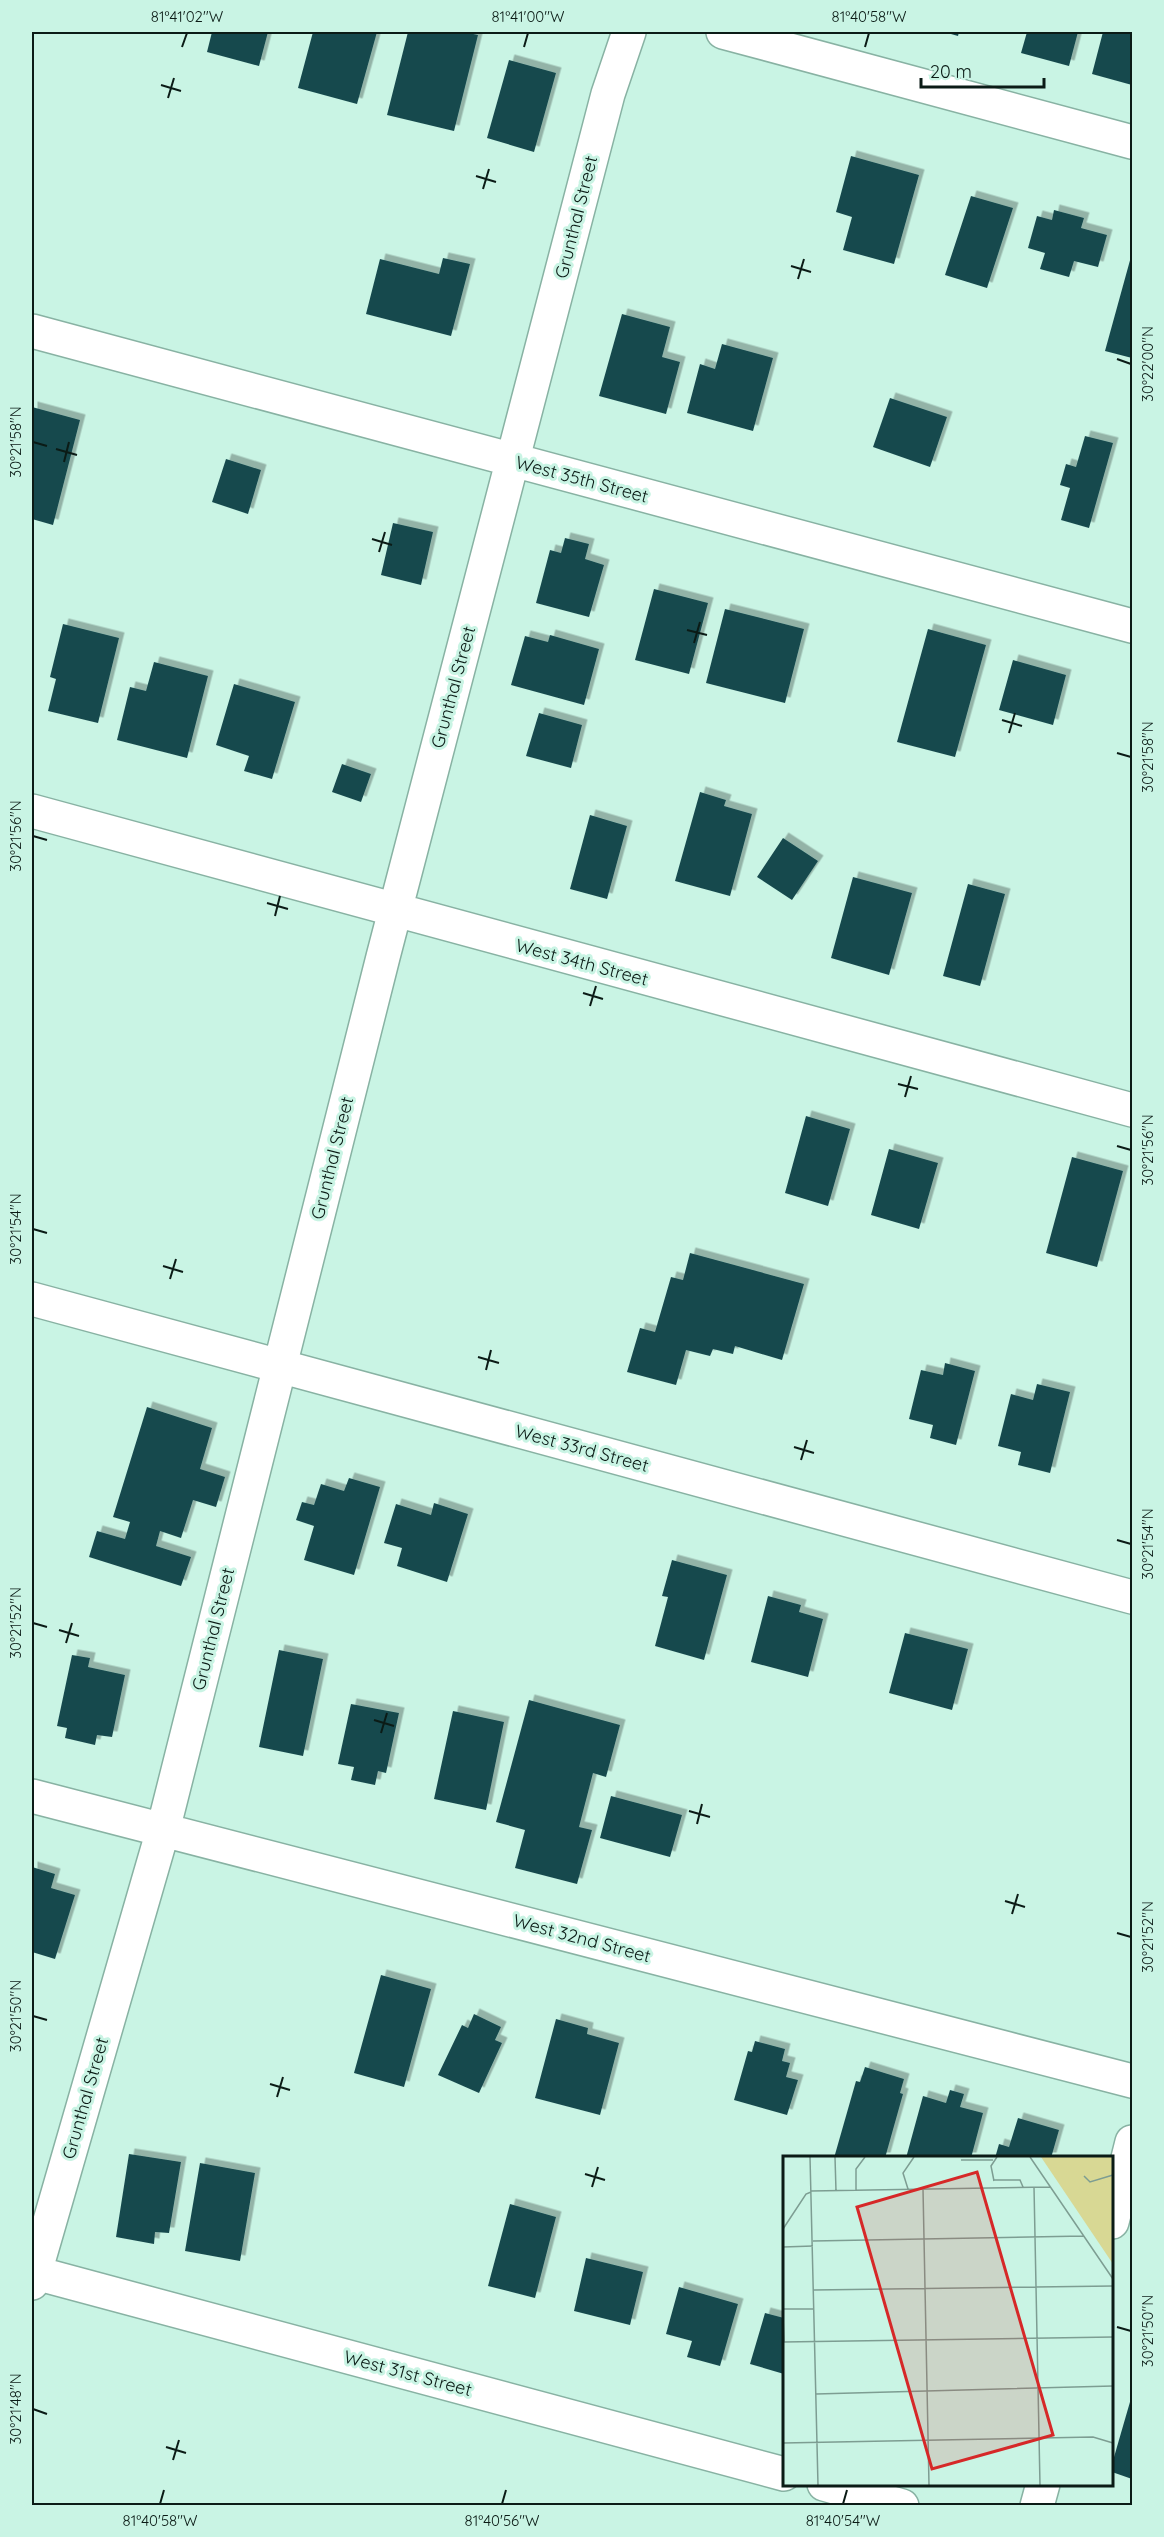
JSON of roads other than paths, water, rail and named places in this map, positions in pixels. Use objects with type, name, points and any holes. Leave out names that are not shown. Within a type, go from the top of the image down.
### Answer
[{"type":"street","name":"Grunthal Street","points":[[32,2276],[162,1830],[394,911],[608,94],[629,32]]},
{"type":"street","points":[[723,32],[1132,142]]},
{"type":"street","name":"West 35th Street","points":[[32,331],[1132,626]]},
{"type":"street","name":"West 34th Street","points":[[32,811],[1132,1110]]},
{"type":"street","name":"West 33rd Street","points":[[32,1299],[1132,1598]]},
{"type":"street","name":"West 32nd Street","points":[[32,1796],[1132,2081]]},
{"type":"street","points":[[1113,2218],[1132,2142]]},
{"type":"street","name":"West 31st Street","points":[[32,2276],[783,2474]]},
{"type":"street","points":[[831,2486],[902,2505]]},
{"type":"street","points":[[1037,2505],[1042,2486]]}]
